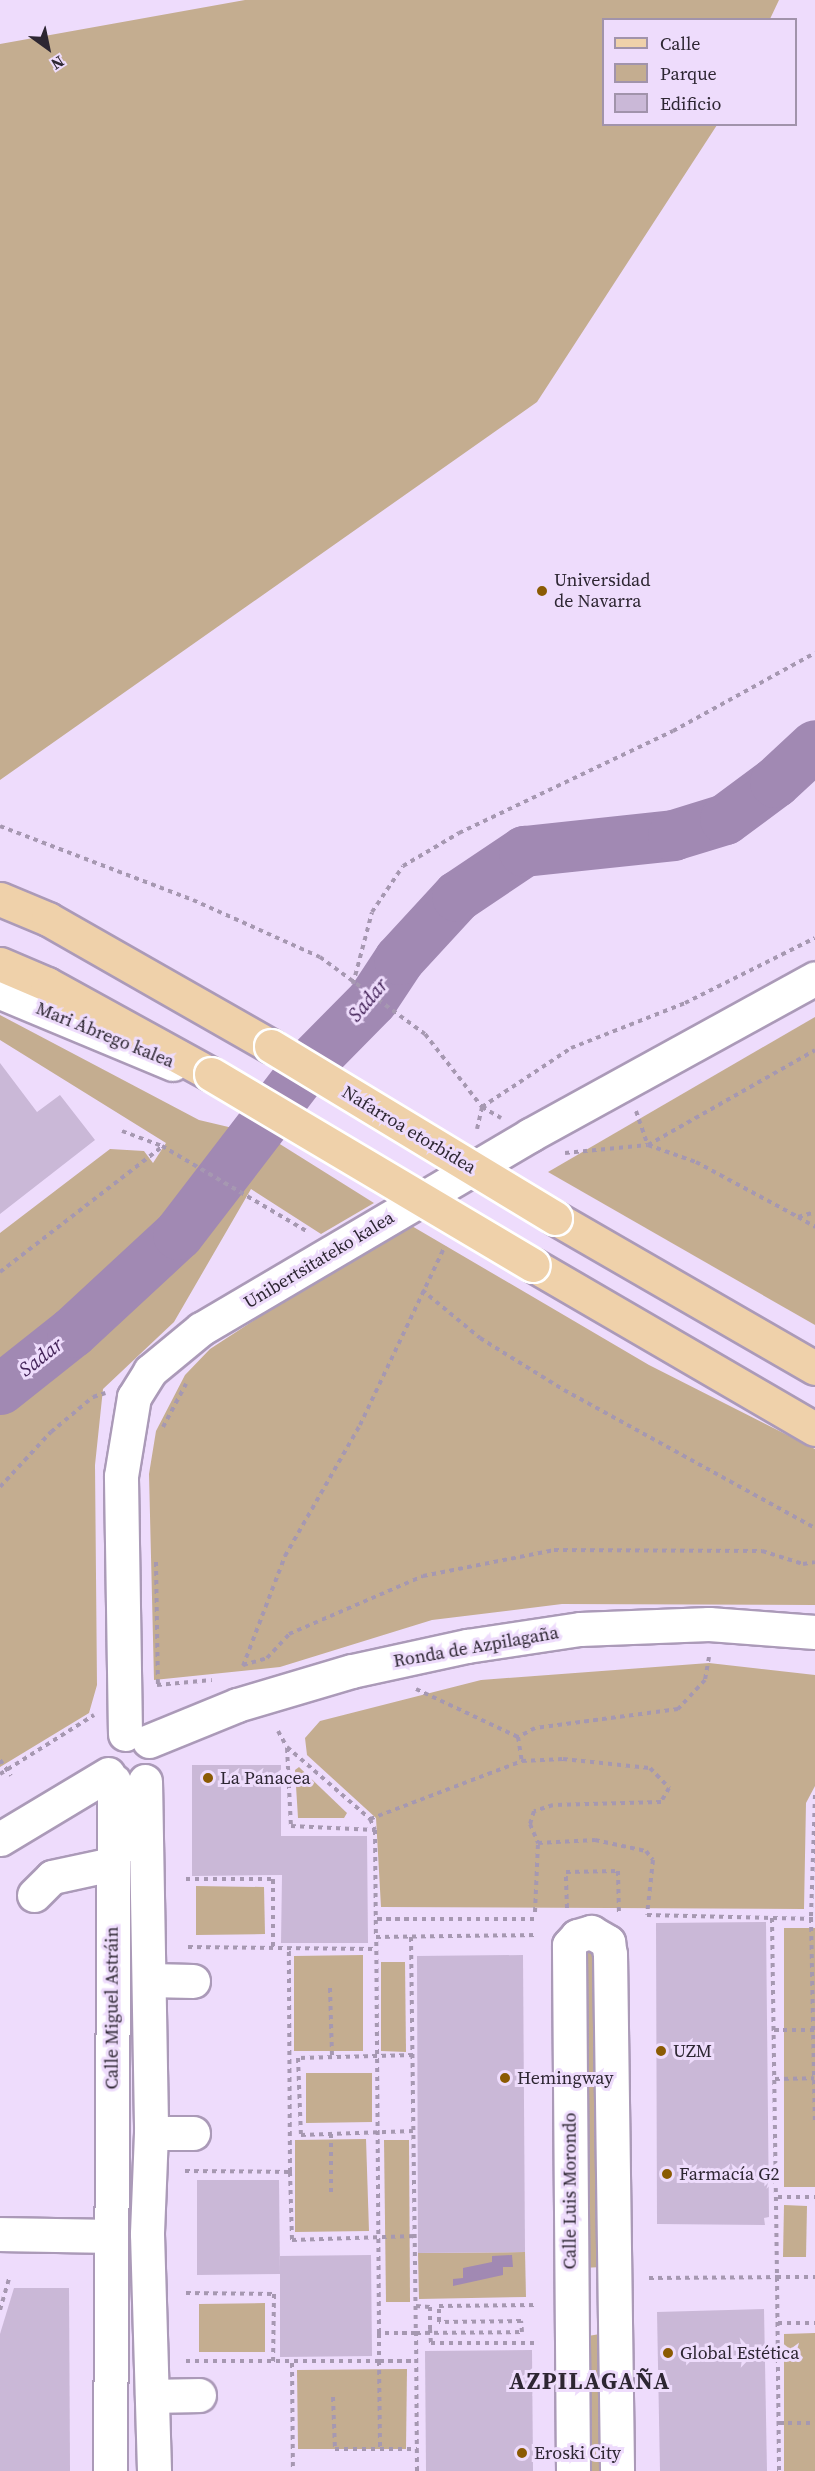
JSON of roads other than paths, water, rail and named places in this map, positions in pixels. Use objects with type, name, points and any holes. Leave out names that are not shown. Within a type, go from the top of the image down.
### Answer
[{"type":"main road","name":"Nafarroa etorbidea","points":[[0,899],[48,919],[272,1046],[555,1218],[815,1368]]},
{"type":"main road","points":[[0,964],[47,984],[211,1074],[532,1265],[815,1428]]},
{"type":"street","name":"Unibertsitateko kalea","points":[[122,1779],[156,1762],[137,1737],[123,1442],[137,1392],[150,1371],[184,1340],[530,1135],[815,978]]},
{"type":"street","name":"Mari Ábrego kalea","points":[[0,992],[159,1060],[211,1074]]},
{"type":"street","name":"Ronda de Azpilagaña","points":[[137,1737],[352,1671],[467,1646],[580,1629],[709,1624],[815,1632]]},
{"type":"street","points":[[0,1839],[57,1804],[122,1779],[106,1749],[137,1737]]},
{"type":"street","name":"Calle Miguel Astráin","points":[[110,2471],[112,1828],[122,1779]]},
{"type":"street","name":"Calle Miguel Astráin","points":[[122,1779],[150,1980],[152,2133],[147,2234],[154,2471]]},
{"type":"street","points":[[57,1804],[88,1813],[112,1828]]},
{"type":"street","points":[[34,1895],[52,1877],[112,1864]]},
{"type":"street","name":"Calle Luis Morondo","points":[[573,2471],[568,1946],[577,1936],[591,1932],[608,1942],[610,1954],[617,2471]]},
{"type":"street","points":[[150,1980],[193,1980]]},
{"type":"street","points":[[152,2133],[193,2133]]},
{"type":"street","points":[[0,2234],[111,2236],[121,2251],[130,2252],[139,2250],[147,2234]]},
{"type":"street","name":"Calle Luis Morondo","points":[[571,2283],[614,2281]]},
{"type":"street","points":[[572,2325],[616,2323]]},
{"type":"street","points":[[152,2396],[198,2396]]},
{"type":"waterway","name":"Sadar","points":[[0,1389],[72,1332],[178,1234],[307,1066],[372,1000],[399,959],[457,896],[524,851],[673,835],[725,819],[775,782],[815,745]]},
{"type":"place","name":"Universidad de Navarra","points":[[542,591]]},
{"type":"place","name":"La Panacea","points":[[208,1778]]},
{"type":"place","name":"UZM","points":[[661,2051]]},
{"type":"place","name":"Hemingway","points":[[505,2078]]},
{"type":"place","name":"Farmacía G2","points":[[667,2174]]},
{"type":"place","name":"Global Estética","points":[[668,2353]]},
{"type":"place","name":"Eroski City","points":[[522,2453]]},
{"type":"district","name":"AZPILAGAÑA","points":[[590,2381]]}]
